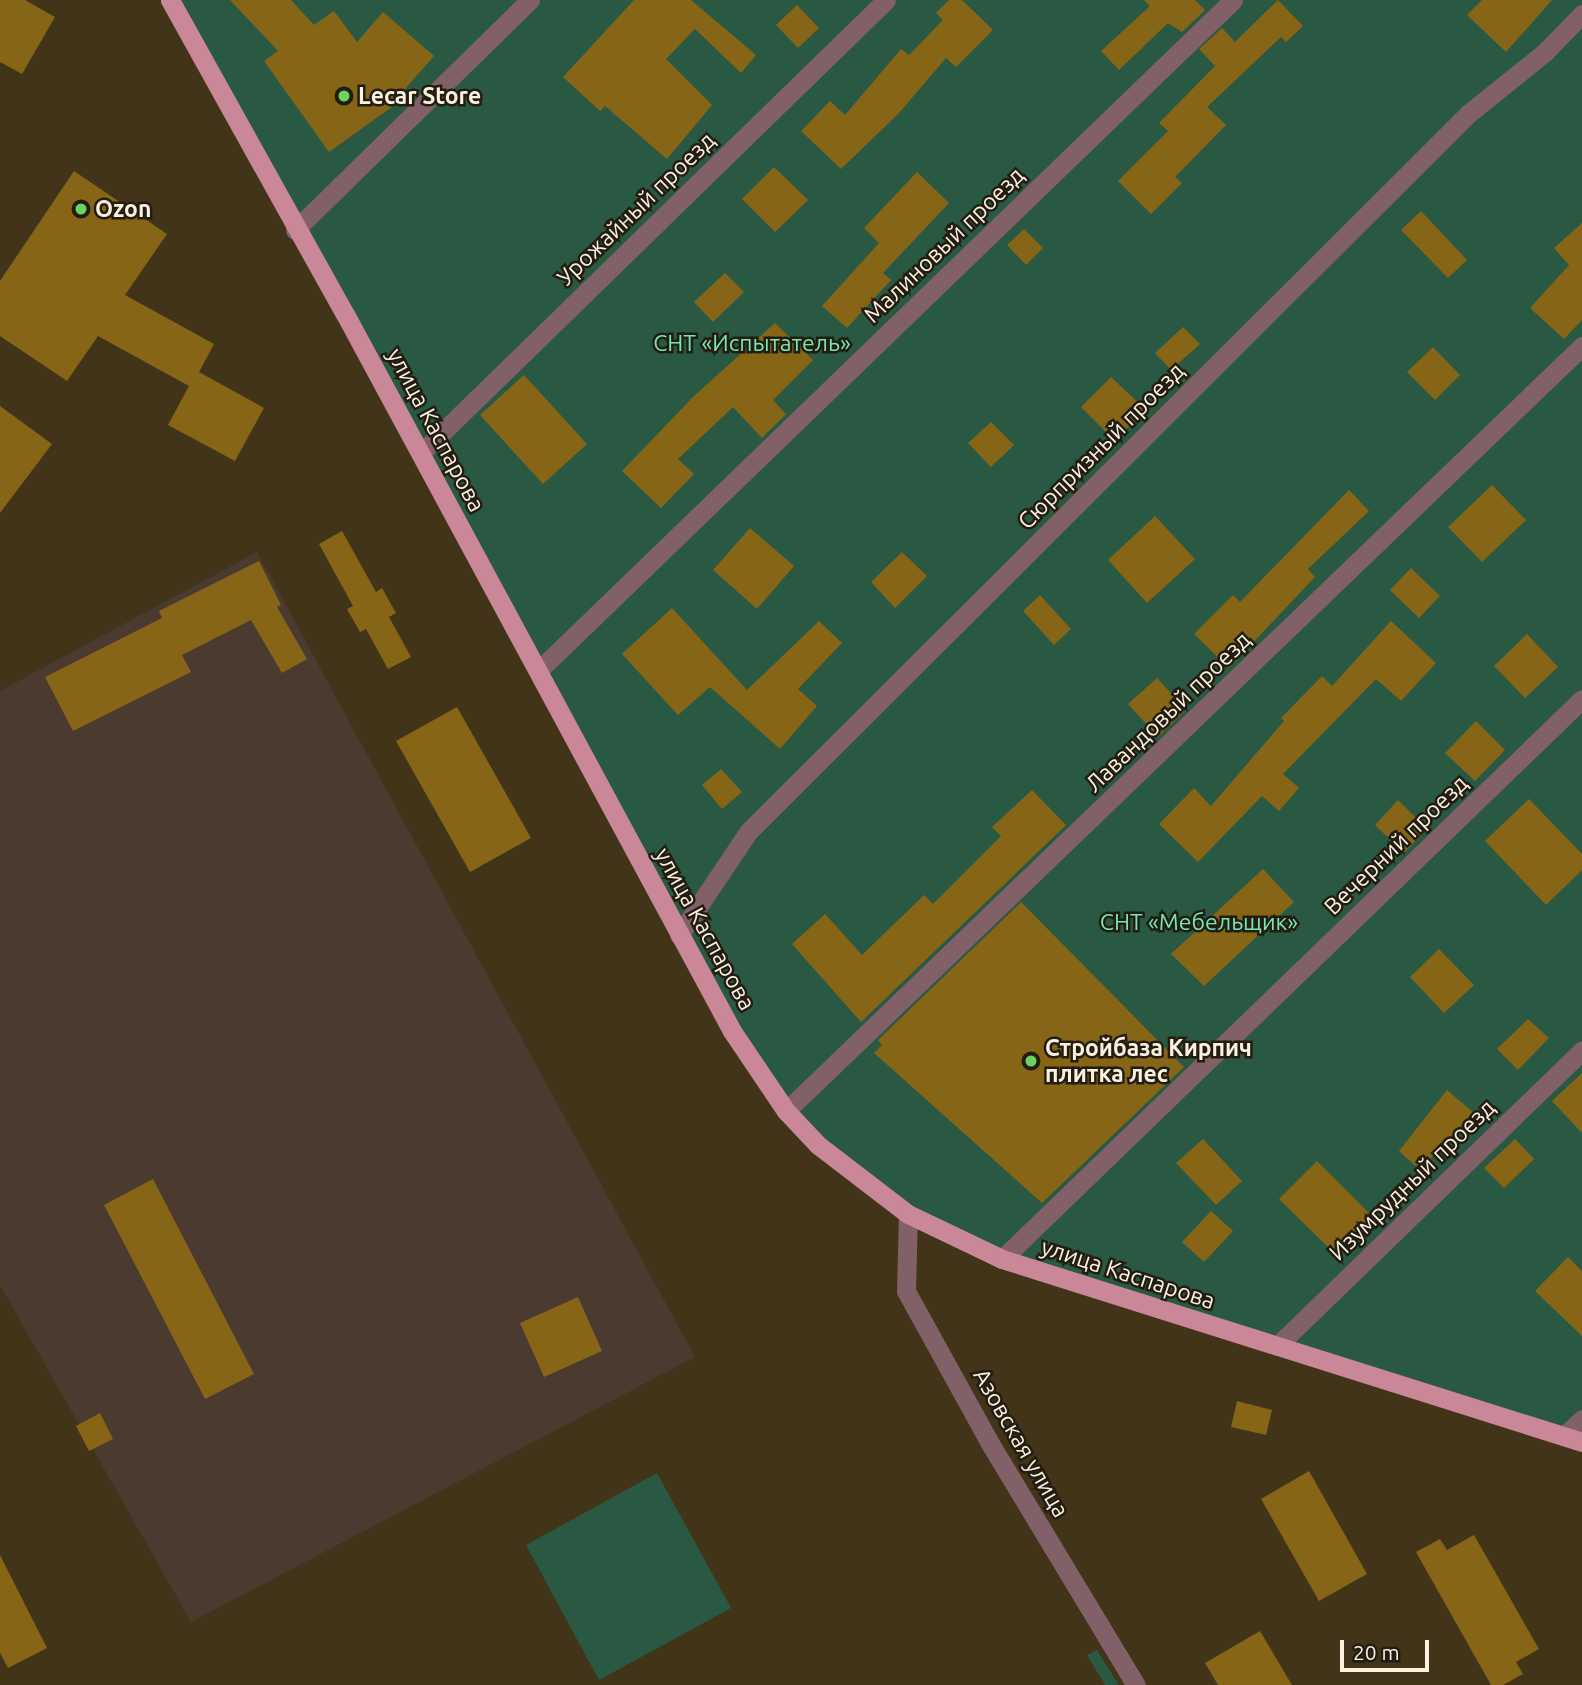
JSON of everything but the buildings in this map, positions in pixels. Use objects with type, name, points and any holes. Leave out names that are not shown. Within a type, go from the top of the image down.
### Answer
[{"type":"main road","name":"улица Каспарова","points":[[171,0],[295,230],[421,453],[732,1031],[786,1111],[818,1145],[908,1214],[1002,1259],[1573,1439]]},
{"type":"street","points":[[295,230],[530,0]]},
{"type":"street","name":"Урожайный проезд","points":[[421,453],[886,0]]},
{"type":"street","name":"Малиновый проезд","points":[[538,671],[1233,0]]},
{"type":"street","name":"Сюрпризный проезд","points":[[679,935],[749,831],[1468,114],[1545,52],[1582,14]]},
{"type":"street","name":"Лавандовый проезд","points":[[786,1111],[1582,346]]},
{"type":"street","name":"Вечерний проезд","points":[[1002,1259],[1582,699]]},
{"type":"street","name":"Изумрудный проезд","points":[[1277,1346],[1582,1050]]},
{"type":"street","name":"Азовская улица","points":[[908,1214],[906,1291],[991,1444],[1136,1685]]},
{"type":"street","points":[[1573,1439],[1582,1419]]},
{"type":"shaded area","points":[[257,552],[695,1357],[191,1622],[0,1285],[0,691]]},
{"type":"green space","points":[[170,0],[1582,0],[1582,1442],[936,1229],[786,1111]]},
{"type":"green space","points":[[657,1473],[731,1608],[599,1680],[526,1545]]},
{"type":"green space","points":[[1097,1650],[1119,1685],[1105,1685],[1087,1655]]},
{"type":"place","name":"Lecar Store","points":[[344,96]]},
{"type":"place","name":"Ozon","points":[[81,209]]},
{"type":"place","name":"Стройбаза Кирпич плитка лес","points":[[1031,1061]]},
{"type":"park label","name":"СНТ «Испытатель»","points":[[752,343]]},
{"type":"park label","name":"СНТ «Мебельщик»","points":[[1199,922]]}]
